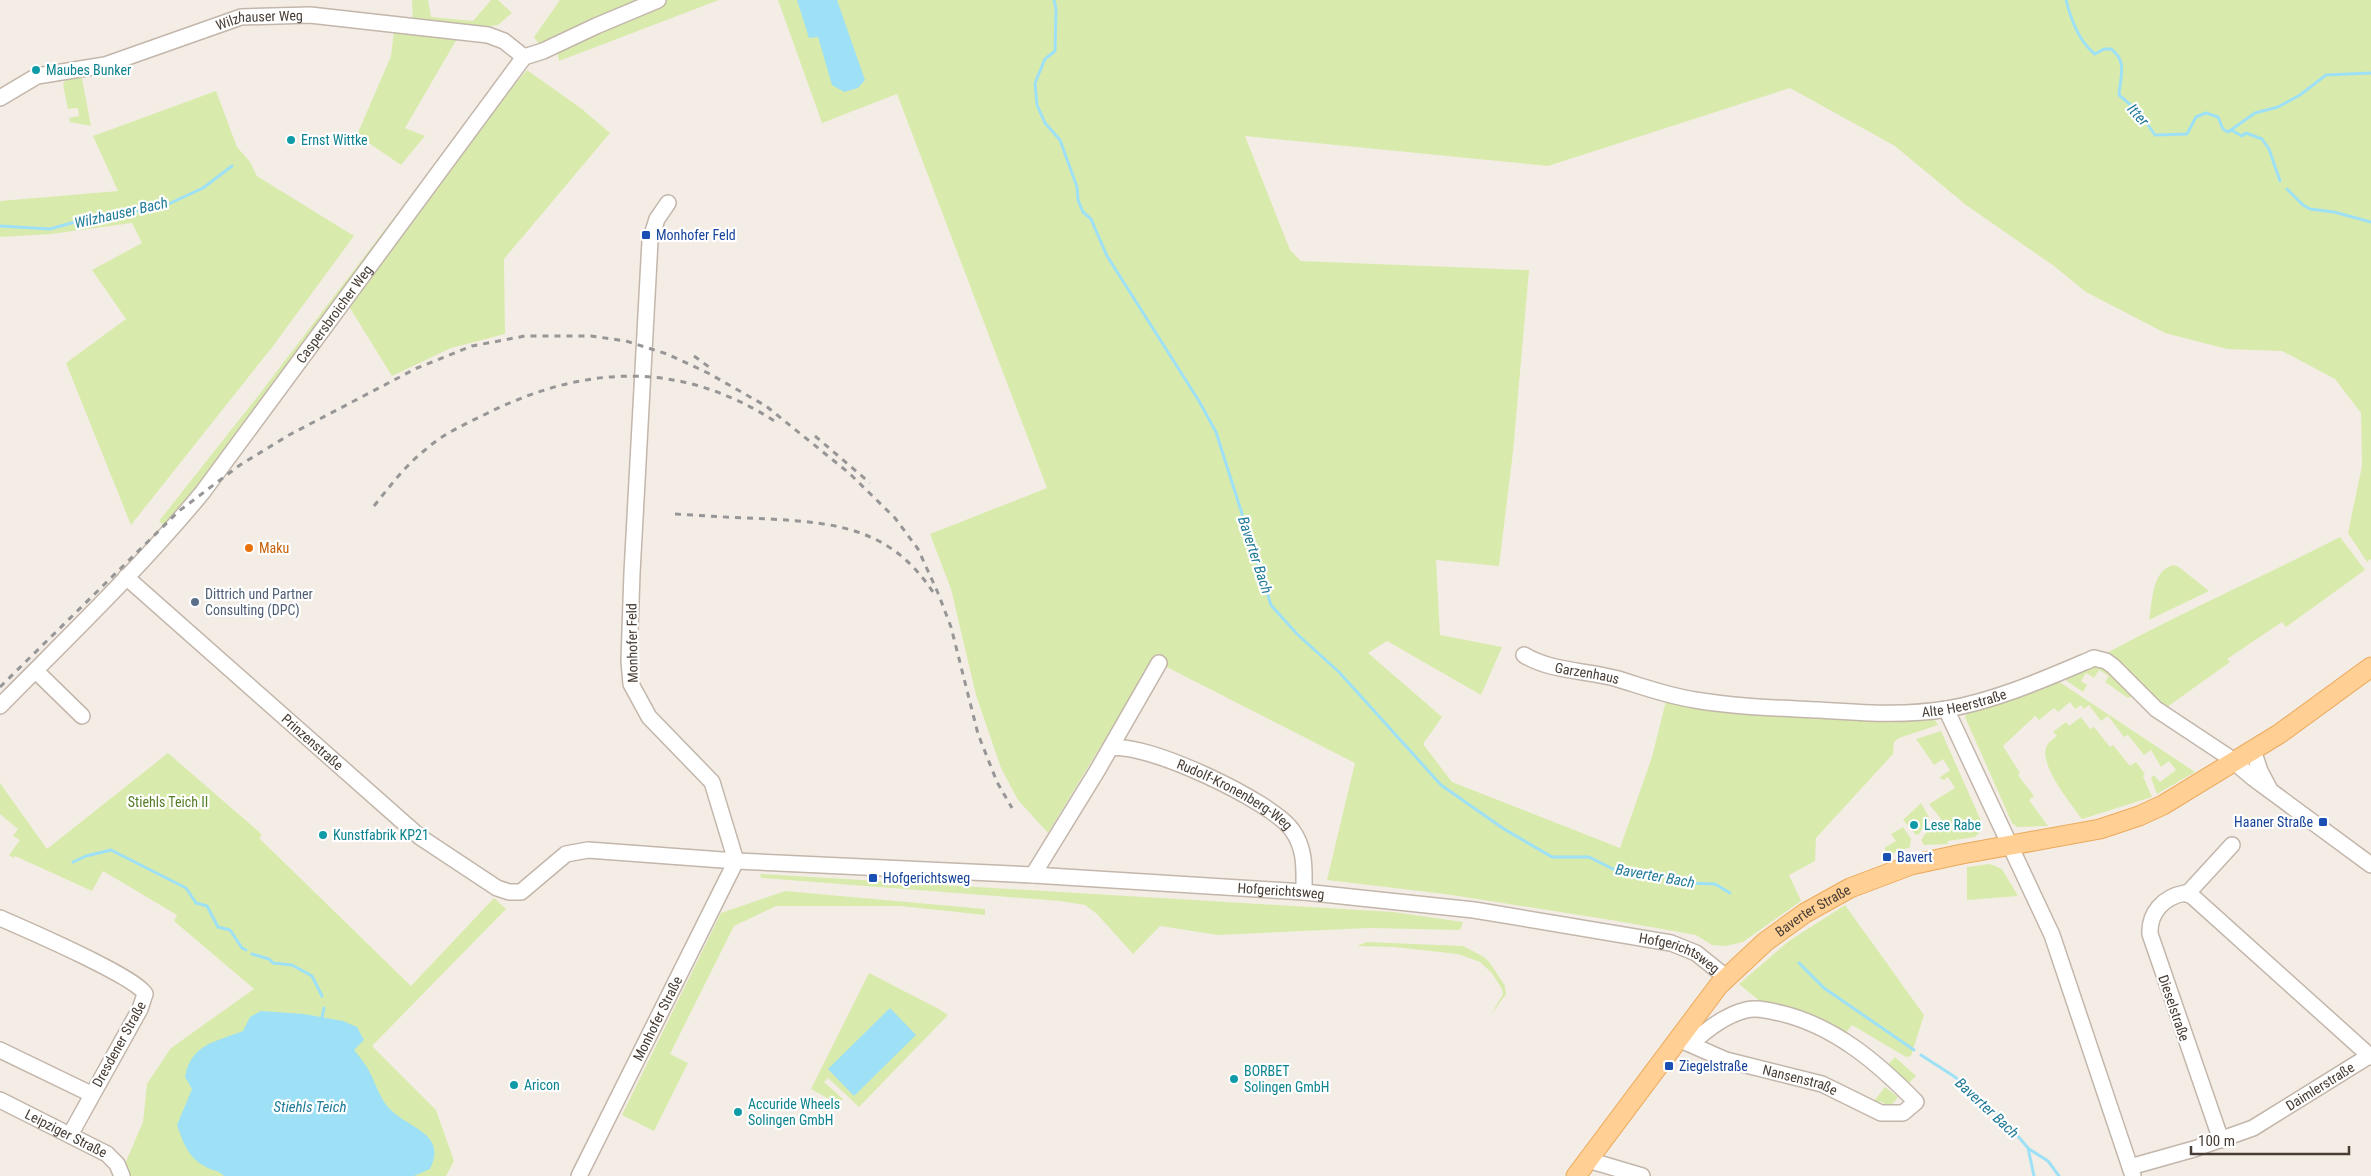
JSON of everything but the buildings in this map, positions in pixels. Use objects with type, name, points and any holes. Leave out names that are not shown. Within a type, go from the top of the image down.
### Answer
[{"type":"main road","points":[[2010,845],[2100,829],[2139,816],[2163,805],[2278,734],[2371,668]]},
{"type":"main road","name":"Baverter Straße","points":[[1576,1176],[1685,1042],[1726,977],[1788,925],[1820,904],[1850,888],[1912,865],[2010,845]]},
{"type":"street","points":[[524,57],[543,51],[658,0]]},
{"type":"street","name":"Wilzhauser Weg","points":[[0,98],[37,76],[105,64],[228,20],[261,15],[310,15],[488,36],[504,41],[524,57]]},
{"type":"street","name":"Caspersbroicher Weg","points":[[0,706],[126,577],[202,492],[524,57]]},
{"type":"street","name":"Monhofer Feld","points":[[668,203],[657,219],[650,241],[632,573],[629,661],[631,684],[649,717],[712,782],[736,860]]},
{"type":"street","name":"Prinzenstraße","points":[[126,577],[420,837],[497,888],[509,892]]},
{"type":"street","name":"Garzenhaus","points":[[1524,655],[1542,664],[1618,679],[1651,690]]},
{"type":"street","name":"Alte Heerstraße","points":[[1651,690],[1693,700],[1726,704],[1858,713],[1876,714],[1946,709],[2014,689],[2094,658],[2106,661],[2156,709],[2234,761],[2271,792],[2371,865]]},
{"type":"street","points":[[1033,875],[1111,748],[1159,663]]},
{"type":"street","points":[[36,670],[82,716]]},
{"type":"street","points":[[1946,709],[2052,935],[2131,1172]]},
{"type":"street","name":"Rudolf-Kronenberg-Weg","points":[[1111,748],[1132,749],[1194,771],[1243,794],[1281,818],[1293,830],[1301,848],[1304,862],[1304,892]]},
{"type":"street","points":[[2253,750],[2260,771],[2271,792]]},
{"type":"street","name":"Dieselstraße","points":[[2221,1140],[2150,934],[2151,919],[2159,906],[2175,896],[2187,894],[2232,845]]},
{"type":"street","name":"Hofgerichtsweg","points":[[509,892],[521,892],[566,854],[580,851],[1033,875],[1304,892],[1474,910],[1671,943],[1696,953],[1726,977]]},
{"type":"street","name":"Monhofer Straße","points":[[579,1176],[736,860]]},
{"type":"street","points":[[2187,894],[2370,1056]]},
{"type":"street","name":"Dresdener Straße","points":[[0,918],[71,950],[138,986],[144,992],[146,998],[91,1094],[70,1135]]},
{"type":"street","name":"Nansenstraße","points":[[1747,1009],[1785,1015],[1811,1023],[1844,1041],[1880,1067],[1916,1102],[1903,1113],[1888,1114],[1822,1084],[1726,1060],[1685,1042],[1747,1009]]},
{"type":"street","points":[[0,1050],[91,1094]]},
{"type":"street","name":"Daimlerstraße","points":[[2131,1172],[2253,1128],[2370,1056]]},
{"type":"street","name":"Leipziger Straße","points":[[0,1100],[111,1157],[122,1176]]},
{"type":"street","points":[[1588,1160],[1642,1176]]},
{"type":"green space","points":[[412,0],[428,0],[431,17],[473,21],[491,0],[498,0],[512,13],[498,25],[473,29],[413,25]]},
{"type":"green space","points":[[560,0],[719,0],[559,61],[557,48],[540,46],[534,37]]},
{"type":"green space","points":[[778,0],[2371,0],[2371,559],[2367,562],[2348,533],[2362,466],[2361,413],[2335,379],[2282,351],[2227,349],[2165,333],[2086,292],[2054,266],[1966,205],[1895,146],[1790,88],[1548,166],[1245,136],[1290,250],[1301,261],[1529,270],[1513,452],[1499,566],[1436,560],[1440,635],[1502,647],[1481,695],[1387,641],[1368,653],[1442,717],[1423,744],[1452,782],[1620,848],[1652,757],[1666,701],[1933,717],[1938,725],[1899,738],[1894,742],[1893,754],[1816,838],[1815,861],[1789,875],[1801,901],[1743,942],[1726,946],[1712,945],[1696,935],[1611,920],[1445,894],[1327,880],[1355,763],[1153,660],[1048,833],[1018,800],[1001,768],[976,695],[951,589],[930,534],[1047,488],[897,94],[822,123]]},
{"type":"green space","points":[[394,30],[458,37],[405,128],[425,136],[401,165],[357,135],[391,56]]},
{"type":"green space","points":[[514,60],[216,468],[166,527],[159,521],[258,396]]},
{"type":"green space","points":[[527,70],[582,109],[610,133],[504,259],[505,334],[451,348],[392,376],[348,305],[488,116]]},
{"type":"green space","points":[[81,73],[91,126],[70,122],[69,118],[79,116],[78,108],[68,109],[63,85],[66,78]]},
{"type":"green space","points":[[216,91],[237,147],[250,162],[257,176],[354,236],[273,346],[131,525],[66,363],[126,319],[92,270],[142,243],[132,223],[51,234],[0,237],[0,201],[118,191],[93,136]]},
{"type":"green space","points":[[2340,537],[2365,570],[2286,627],[2282,622],[2227,659],[2230,662],[2163,710],[2105,654],[2163,624]]},
{"type":"green space","points":[[2174,565],[2209,591],[2149,620],[2154,587],[2157,580],[2166,568]]},
{"type":"green space","points":[[2101,664],[2135,695],[2128,698],[2105,682],[2109,676],[2099,670],[2094,678],[2086,673],[2081,681],[2087,685],[2083,692],[2061,677],[2083,665]]},
{"type":"green space","points":[[2055,679],[2195,772],[2157,794],[2151,778],[2154,775],[2160,782],[2176,770],[2169,761],[2161,767],[2151,750],[2144,755],[2128,735],[2124,737],[2108,716],[2101,721],[2089,705],[2084,709],[2081,705],[2075,709],[2070,702],[2058,712],[2054,708],[2039,720],[2035,716],[2003,746],[2020,773],[2018,775],[2034,796],[2029,800],[2048,826],[2017,827],[2012,823],[1965,717],[1970,709]]},
{"type":"green space","points":[[2081,717],[2090,729],[2094,727],[2110,747],[2113,745],[2130,766],[2136,762],[2145,774],[2143,776],[2152,797],[2082,819],[2056,783],[2046,761],[2045,752],[2049,743],[2057,736],[2053,732],[2066,722],[2069,726]]},
{"type":"green space","points":[[1941,731],[1982,823],[1982,830],[1975,837],[1948,841],[1948,844],[1924,845],[1921,840],[1933,823],[1941,819],[1929,804],[1955,788],[1948,777],[1944,780],[1939,778],[1950,770],[1943,759],[1934,765],[1916,739]]},
{"type":"green space","name":"Stiehls Teich II","points":[[168,753],[258,831],[262,835],[259,838],[411,986],[494,898],[506,909],[372,1046],[436,1110],[454,1161],[446,1176],[126,1176],[124,1166],[143,1122],[147,1084],[171,1048],[254,989],[174,921],[177,915],[103,871],[92,891],[9,855],[20,840],[13,836],[18,829],[0,814],[0,783],[47,849]]},
{"type":"green space","points":[[1921,803],[1929,817],[1919,834],[1916,835],[1903,820]]},
{"type":"green space","points":[[1903,827],[1911,839],[1910,847],[1889,855],[1884,848],[1896,841],[1891,834]]},
{"type":"green space","points":[[1990,864],[2002,869],[2018,896],[1967,900],[1967,867]]},
{"type":"green space","points":[[760,874],[1393,912],[1463,922],[1460,930],[1369,928],[1218,935],[1160,926],[1133,954],[1097,914],[1085,905],[1060,901],[761,878]]},
{"type":"green space","points":[[785,891],[985,909],[985,915],[900,906],[776,906],[734,926],[670,1054],[688,1063],[654,1131],[622,1115],[721,913]]},
{"type":"green space","points":[[1845,905],[1924,1015],[1911,1056],[1906,1057],[1852,1025],[1843,1036],[1767,1007],[1739,984],[1789,941]]},
{"type":"green space","points":[[1367,942],[1463,946],[1484,957],[1490,963],[1505,986],[1506,994],[1490,1016],[1503,994],[1492,973],[1480,962],[1458,954],[1394,947],[1357,946]]},
{"type":"green space","points":[[869,973],[948,1015],[859,1107],[828,1078],[824,1082],[843,1099],[838,1104],[811,1089]]},
{"type":"green space","points":[[1895,1057],[1916,1076],[1907,1085],[1887,1066]]},
{"type":"green space","points":[[1885,1087],[1898,1097],[1890,1107],[1880,1101],[1878,1104],[1874,1101]]},
{"type":"water","points":[[797,0],[837,0],[865,80],[858,88],[844,92],[832,85],[818,37],[809,38]]},
{"type":"water","points":[[890,1008],[916,1035],[854,1096],[828,1069]]},
{"type":"water","name":"Stiehls Teich","points":[[261,1011],[304,1014],[343,1021],[357,1027],[364,1040],[354,1050],[368,1069],[385,1103],[396,1114],[430,1139],[434,1147],[434,1157],[430,1169],[414,1176],[224,1176],[195,1159],[184,1143],[177,1125],[192,1089],[185,1077],[188,1066],[199,1051],[214,1042],[243,1031],[250,1017]]},
{"type":"waterway","name":"Baverter Bach","points":[[1054,0],[1056,9],[1055,51],[1045,59],[1035,83],[1037,105],[1045,123],[1060,140],[1077,187],[1078,200],[1083,212],[1091,219],[1107,256],[1199,401],[1216,432],[1271,605],[1297,634],[1339,672],[1441,785],[1504,829],[1552,857],[1589,857],[1615,870],[1651,872],[1687,883],[1715,884],[1730,893]]},
{"type":"waterway","name":"Itter","points":[[2066,0],[2076,30],[2089,49],[2095,54],[2104,49],[2111,49],[2120,59],[2122,70],[2119,95],[2139,112],[2155,135],[2187,134],[2196,117],[2206,113],[2218,117],[2223,129],[2228,132],[2255,113],[2278,107],[2300,95],[2326,75],[2371,73]]},
{"type":"waterway","points":[[2231,130],[2242,136],[2246,133],[2262,139],[2269,149],[2280,181]]},
{"type":"waterway","name":"Wilzhauser Bach","points":[[0,226],[50,229],[82,220],[162,207],[203,188],[232,166]]},
{"type":"waterway","points":[[2287,189],[2303,205],[2310,209],[2334,212],[2371,222]]},
{"type":"waterway","points":[[73,862],[86,856],[111,850],[186,888],[196,903],[207,906],[218,927],[230,930],[242,948],[246,950]]},
{"type":"waterway","points":[[252,954],[269,959],[273,963],[292,965],[312,976],[322,996]]},
{"type":"waterway","name":"Baverter Bach","points":[[1799,963],[1824,988],[1914,1050]]},
{"type":"waterway","points":[[322,1018],[324,1008]]},
{"type":"waterway","name":"Baverter Bach","points":[[1921,1055],[1955,1077],[2011,1128],[2028,1148],[2034,1176]]},
{"type":"waterway","points":[[2029,1149],[2048,1161],[2059,1176]]},
{"type":"railway","points":[[0,687],[179,511],[240,465],[289,435],[417,368],[472,346],[525,336],[591,336],[626,341],[667,354],[708,373],[766,406],[849,473],[895,518],[918,549],[938,593],[951,627],[978,734],[997,782],[1012,808]]},
{"type":"railway","points":[[694,356],[709,367]]},
{"type":"railway","points":[[374,506],[411,463],[441,438],[494,410],[530,395],[566,384],[602,378],[637,376],[672,380],[707,388],[741,402],[776,422]]},
{"type":"railway","points":[[815,436],[870,483]]},
{"type":"railway","points":[[675,514],[819,523],[862,533],[881,542],[900,555],[917,571],[933,592]]},
{"type":"place","name":"Maubes Bunker","points":[[36,70]]},
{"type":"place","name":"Ernst Wittke","points":[[291,140]]},
{"type":"place","name":"Monhofer Feld","points":[[646,235]]},
{"type":"place","name":"Maku","points":[[249,548]]},
{"type":"place","name":"Dittrich und Partner Consulting (DPC)","points":[[195,602]]},
{"type":"place","name":"Haaner Straße","points":[[2323,822]]},
{"type":"place","name":"Lese Rabe","points":[[1914,825]]},
{"type":"place","name":"Kunstfabrik KP21","points":[[323,835]]},
{"type":"place","name":"Bavert","points":[[1887,857]]},
{"type":"place","name":"Hofgerichtsweg","points":[[873,878]]},
{"type":"place","name":"Ziegelstraße","points":[[1669,1066]]},
{"type":"place","name":"BORBET Solingen GmbH","points":[[1234,1079]]},
{"type":"place","name":"Aricon","points":[[514,1085]]},
{"type":"place","name":"Accuride Wheels Solingen GmbH","points":[[738,1112]]}]
